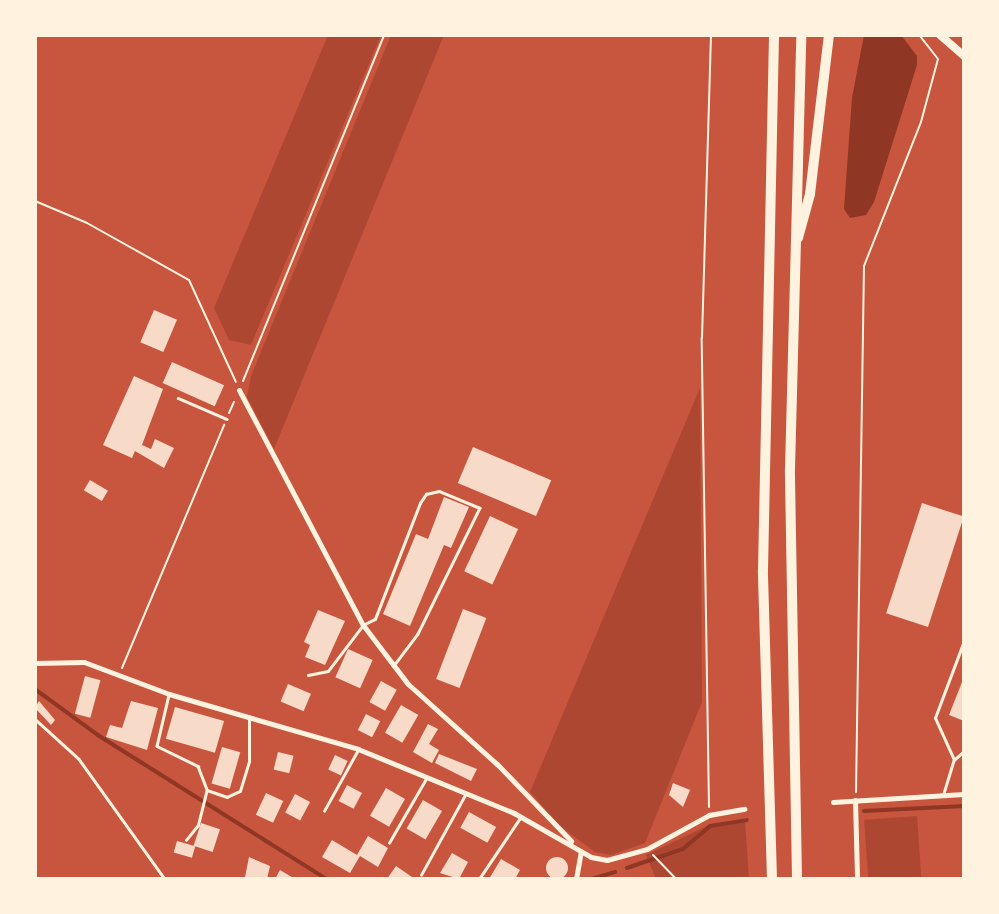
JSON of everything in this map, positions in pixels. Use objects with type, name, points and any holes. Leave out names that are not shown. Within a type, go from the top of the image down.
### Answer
[{"type":"highway","points":[[772,879],[763,570],[774,35]]},
{"type":"highway","points":[[797,879],[791,589],[793,254],[801,35]]},
{"type":"highway","points":[[793,254],[810,194],[829,35]]},
{"type":"main road","points":[[940,35],[964,56]]},
{"type":"street","points":[[239,390],[363,625],[427,704],[497,764],[581,851]]},
{"type":"street","points":[[35,663],[84,662],[120,672],[169,694],[358,749],[520,818],[581,851],[607,860],[648,849],[709,815],[744,809]]},
{"type":"street","points":[[833,802],[964,794]]},
{"type":"street","points":[[855,800],[857,879]]},
{"type":"street","points":[[576,879],[581,851]]},
{"type":"lane","points":[[178,398],[227,419]]},
{"type":"lane","points":[[308,675],[328,671],[363,625],[374,620],[426,494],[439,491],[480,508],[418,634],[394,666]]},
{"type":"lane","points":[[954,760],[935,718],[964,641]]},
{"type":"lane","points":[[169,694],[157,746],[198,766],[207,790],[203,807],[186,840]]},
{"type":"lane","points":[[207,790],[226,797],[240,791],[249,761],[249,717]]},
{"type":"lane","points":[[35,719],[79,759],[165,879]]},
{"type":"lane","points":[[324,811],[358,749]]},
{"type":"lane","points":[[943,795],[954,760],[964,751]]},
{"type":"lane","points":[[389,843],[426,777]]},
{"type":"lane","points":[[421,874],[466,794]]},
{"type":"lane","points":[[479,879],[520,818]]},
{"type":"path","points":[[120,672],[384,35]]},
{"type":"path","points":[[709,815],[702,338],[711,35]]},
{"type":"path","points":[[855,800],[860,760],[864,266],[922,122],[938,59],[919,35]]},
{"type":"path","points":[[35,201],[98,229],[189,281],[239,390]]},
{"type":"path","points":[[653,855],[676,879]]},
{"type":"shaded area","points":[[328,35],[381,35],[251,345],[229,340],[214,308]]},
{"type":"shaded area","points":[[391,35],[444,35],[274,449],[247,397],[251,376]]},
{"type":"shaded area","points":[[864,35],[901,35],[917,56],[917,65],[874,202],[866,215],[850,218],[844,209],[852,98]]},
{"type":"shaded area","points":[[700,388],[702,702],[645,843],[611,855],[595,852],[560,826],[530,792]]},
{"type":"shaded area","points":[[917,816],[921,879],[868,879],[864,820]]},
{"type":"shaded area","points":[[745,821],[749,879],[656,879],[646,855],[711,824]]},
{"type":"building","points":[[154,310],[177,320],[163,352],[140,342]]},
{"type":"building","points":[[172,362],[224,385],[215,406],[163,383]]},
{"type":"building","points":[[134,376],[163,389],[142,445],[151,449],[155,439],[174,448],[164,468],[135,451],[132,458],[103,445]]},
{"type":"building","points":[[473,447],[551,480],[536,516],[458,483]]},
{"type":"building","points":[[90,480],[108,491],[102,501],[84,490]]},
{"type":"building","points":[[444,497],[469,507],[451,548],[444,545],[410,626],[383,614],[416,534],[428,539]]},
{"type":"building","points":[[922,503],[964,517],[928,627],[886,613]]},
{"type":"building","points":[[490,516],[518,529],[492,584],[464,571]]},
{"type":"building","points":[[463,609],[486,618],[459,688],[436,679]]},
{"type":"building","points":[[318,610],[345,621],[325,665],[305,657],[310,645],[304,642]]},
{"type":"building","points":[[348,649],[373,660],[360,688],[335,677]]},
{"type":"building","points":[[85,676],[100,680],[90,718],[75,714]]},
{"type":"building","points":[[964,677],[964,721],[949,715]]},
{"type":"building","points":[[381,681],[397,690],[385,711],[369,702]]},
{"type":"building","points":[[288,684],[311,694],[304,711],[281,701]]},
{"type":"building","points":[[39,701],[55,720],[51,725],[35,708]]},
{"type":"building","points":[[131,701],[158,708],[147,750],[106,737],[110,725],[122,728]]},
{"type":"building","points":[[401,705],[418,715],[402,743],[385,733]]},
{"type":"building","points":[[175,707],[224,721],[215,753],[166,739]]},
{"type":"building","points":[[366,714],[380,721],[372,737],[358,730]]},
{"type":"building","points":[[428,724],[438,729],[429,744],[439,750],[432,763],[413,752]]},
{"type":"building","points":[[222,747],[240,752],[230,789],[212,784]]},
{"type":"building","points":[[278,752],[294,756],[289,773],[274,769]]},
{"type":"building","points":[[439,754],[477,769],[471,781],[435,763]]},
{"type":"building","points":[[335,755],[348,761],[341,775],[328,770]]},
{"type":"building","points":[[673,783],[690,790],[683,807],[669,795]]},
{"type":"building","points":[[347,785],[362,793],[354,809],[339,801]]},
{"type":"building","points":[[386,788],[405,799],[389,827],[370,816]]},
{"type":"building","points":[[266,793],[283,801],[273,823],[256,815]]},
{"type":"building","points":[[295,794],[310,802],[300,821],[285,813]]},
{"type":"building","points":[[423,800],[442,811],[426,840],[406,829]]},
{"type":"building","points":[[469,812],[496,827],[487,843],[460,828]]},
{"type":"building","points":[[201,823],[220,829],[213,852],[194,846]]},
{"type":"building","points":[[368,836],[388,848],[378,867],[360,856],[350,873],[322,857],[332,840],[357,855]]},
{"type":"building","points":[[177,841],[195,846],[192,858],[174,853]]},
{"type":"building","points":[[452,853],[468,862],[459,879],[440,873]]},
{"type":"building","points":[[249,857],[270,866],[267,879],[245,877]]},
{"type":"building","points":[[557,857],[565,860],[568,868],[565,876],[557,879],[549,876],[546,868],[549,860]]},
{"type":"building","points":[[501,859],[520,870],[515,879],[489,879]]},
{"type":"building","points":[[396,866],[412,877],[411,879],[387,879]]},
{"type":"building","points":[[280,870],[295,879],[275,879]]},
{"type":"waterway","points":[[35,689],[98,735],[327,879]]},
{"type":"waterway","points":[[864,811],[964,806]]},
{"type":"waterway","points":[[627,868],[683,849],[710,826],[747,820]]},
{"type":"waterway","points":[[592,879],[615,872]]}]
